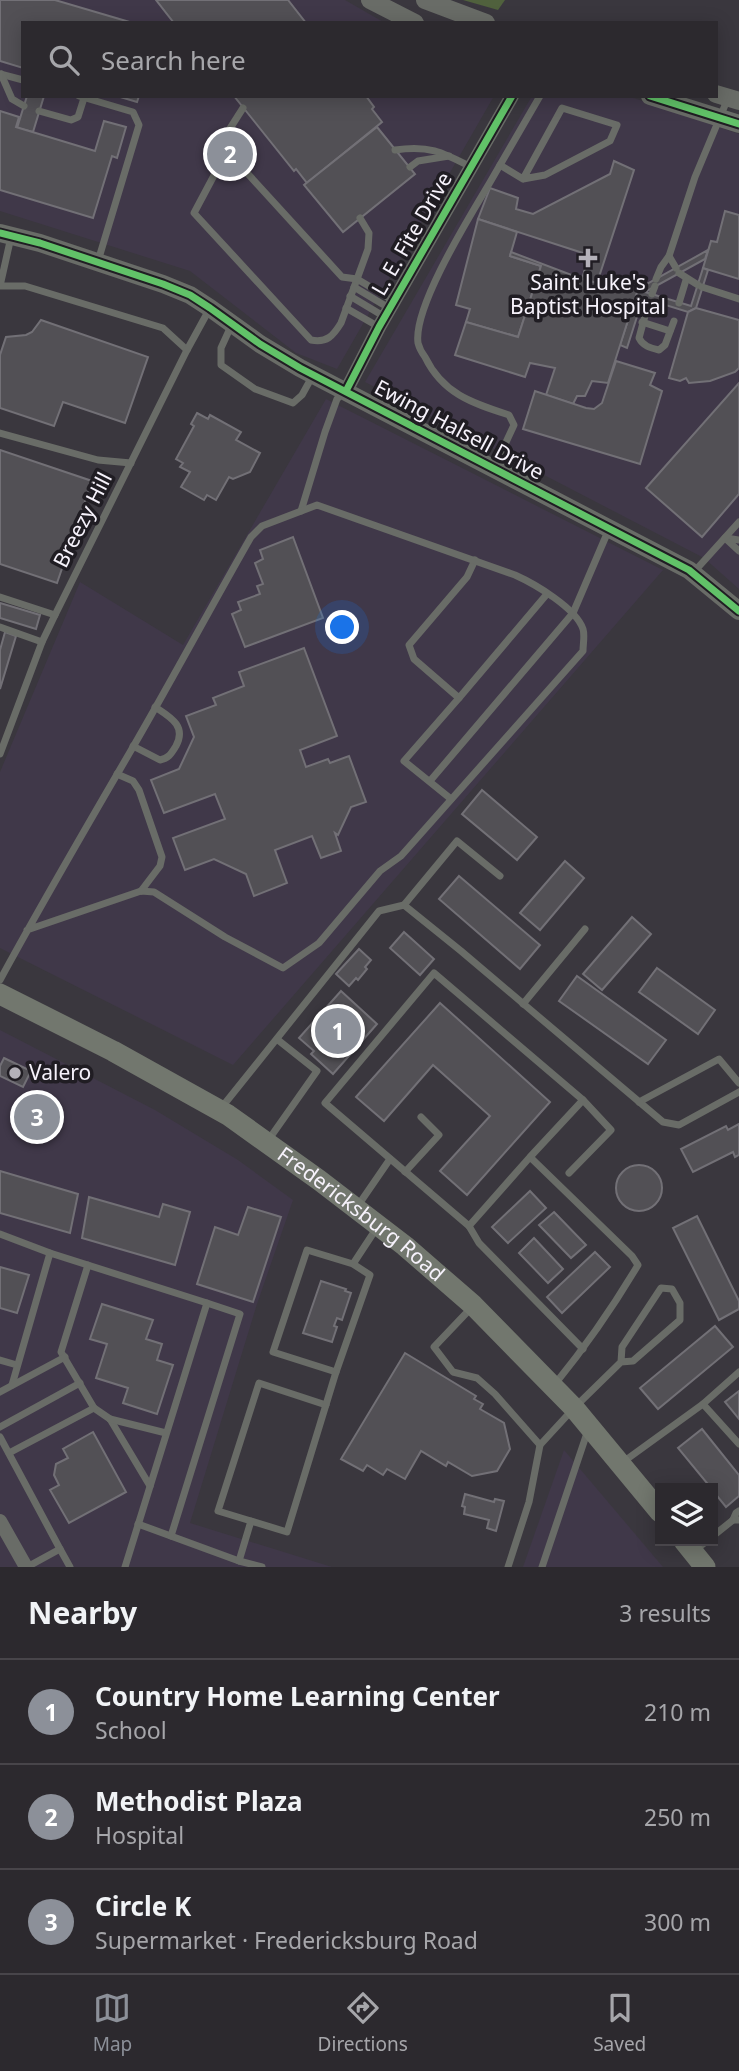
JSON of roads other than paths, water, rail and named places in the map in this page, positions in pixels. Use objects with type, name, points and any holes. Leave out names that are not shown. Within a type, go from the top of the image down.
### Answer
[{"type":"main road","name":"Fredericksburg Road","points":[[0,994],[113,1051],[220,1111],[356,1208],[473,1305],[573,1408],[655,1506]]},
{"type":"street","points":[[425,0],[481,21]]},
{"type":"street","points":[[377,2],[411,21]]},
{"type":"street","name":"L. E. Fite Drive","points":[[346,390],[387,313],[511,98]]},
{"type":"street","points":[[656,98],[739,124]]},
{"type":"street","name":"Ewing Halsell Drive","points":[[6,234],[190,295],[278,355],[314,375],[693,573],[739,611]]},
{"type":"street","points":[[0,1521],[27,1567]]},
{"type":"lane","points":[[0,74],[21,79]]},
{"type":"lane","points":[[0,74],[12,99],[24,106]]},
{"type":"lane","points":[[654,286],[660,267],[669,256],[695,177],[728,97]]},
{"type":"lane","points":[[39,111],[71,120],[78,117],[81,98]]},
{"type":"lane","points":[[84,98],[133,112],[139,125],[97,262]]},
{"type":"lane","points":[[494,469],[514,425],[509,415],[477,405],[447,389],[430,369],[418,344],[420,325],[430,295],[452,248],[539,98]]},
{"type":"lane","points":[[243,108],[229,130],[228,151],[194,214],[311,340],[320,342],[328,339],[335,334],[341,323],[368,248],[369,233],[360,218]]},
{"type":"lane","points":[[500,165],[523,179],[545,175],[610,141],[617,125],[562,108],[523,179]]},
{"type":"lane","points":[[395,150],[413,147],[437,150],[471,167]]},
{"type":"lane","points":[[228,151],[342,277],[356,283],[387,313]]},
{"type":"lane","points":[[410,167],[418,161],[450,156]]},
{"type":"lane","points":[[6,234],[0,287],[24,286],[163,328],[187,350]]},
{"type":"lane","points":[[669,256],[677,271],[686,279],[739,299]]},
{"type":"lane","points":[[679,303],[686,279]]},
{"type":"lane","points":[[351,296],[387,313]]},
{"type":"lane","name":"Breezy Hill","points":[[0,754],[42,642],[210,308]]},
{"type":"lane","points":[[346,308],[387,313]]},
{"type":"lane","points":[[646,312],[639,338],[641,343],[650,348],[659,349],[665,345],[674,321]]},
{"type":"lane","points":[[642,322],[670,331]]},
{"type":"lane","points":[[232,323],[221,348],[221,365],[255,389],[293,403],[302,396],[314,375]]},
{"type":"lane","points":[[301,511],[332,411],[346,390]]},
{"type":"lane","points":[[0,433],[98,460],[131,463]]},
{"type":"lane","points":[[0,979],[27,930],[251,537],[262,526],[317,505],[515,575],[534,584],[573,614],[584,630],[583,651],[452,799],[401,856],[380,871],[319,943],[283,968],[225,937],[154,891],[141,891],[27,930]]},
{"type":"lane","points":[[693,573],[739,522]]},
{"type":"lane","points":[[429,781],[573,614],[609,528]]},
{"type":"lane","points":[[725,538],[739,540]]},
{"type":"lane","points":[[725,538],[739,551]]},
{"type":"lane","points":[[459,698],[414,659],[409,645],[467,577],[475,560]]},
{"type":"lane","points":[[452,799],[404,761],[547,594]]},
{"type":"lane","points":[[0,597],[55,615]]},
{"type":"lane","points":[[0,627],[42,642]]},
{"type":"lane","points":[[133,746],[160,760],[170,756],[180,738],[178,725],[173,718],[155,707]]},
{"type":"lane","points":[[117,774],[132,781],[139,790],[162,857],[160,866],[141,891]]},
{"type":"lane","points":[[220,1111],[379,911],[404,905],[457,841],[500,876]]},
{"type":"lane","points":[[404,905],[663,1122],[679,1125],[739,1092]]},
{"type":"lane","points":[[523,1004],[585,929]]},
{"type":"lane","points":[[569,1174],[611,1130],[583,1100],[435,973],[324,1103],[469,1226],[479,1243],[583,1349]]},
{"type":"lane","points":[[267,1142],[317,1071],[278,1040]]},
{"type":"lane","points":[[639,1102],[719,1059],[739,1083]]},
{"type":"lane","points":[[469,1226],[583,1100]]},
{"type":"lane","points":[[405,1172],[439,1135],[421,1117]]},
{"type":"lane","points":[[530,1157],[632,1256],[638,1265],[583,1349],[553,1387]]},
{"type":"lane","points":[[356,1208],[390,1159]]},
{"type":"lane","points":[[353,1264],[379,1226]]},
{"type":"lane","points":[[0,1234],[50,1253],[240,1314],[171,1536]]},
{"type":"lane","points":[[326,1405],[259,1383],[218,1511],[287,1532],[326,1405],[336,1372],[370,1275],[353,1264],[307,1250],[273,1352],[336,1372]]},
{"type":"lane","points":[[12,1385],[50,1253]]},
{"type":"lane","points":[[88,1265],[61,1352],[94,1408],[110,1419],[166,1433]]},
{"type":"lane","points":[[508,1567],[529,1502],[540,1445],[573,1408],[621,1363],[633,1361],[680,1320],[680,1303],[672,1289],[662,1288],[622,1347],[621,1363]]},
{"type":"lane","points":[[125,1567],[207,1303]]},
{"type":"lane","points":[[473,1305],[434,1347],[453,1372],[477,1378],[495,1394],[540,1445]]},
{"type":"lane","points":[[0,1392],[65,1357]]},
{"type":"lane","points":[[0,1360],[17,1365]]},
{"type":"lane","points":[[621,1464],[703,1404],[739,1372]]},
{"type":"lane","points":[[0,1427],[80,1383]]},
{"type":"lane","points":[[703,1404],[739,1444]]},
{"type":"lane","points":[[9,1454],[94,1408]]},
{"type":"lane","points":[[110,1419],[150,1486]]},
{"type":"lane","points":[[542,1567],[589,1426]]},
{"type":"lane","points":[[0,1437],[70,1567]]},
{"type":"lane","points":[[718,1533],[736,1520],[736,1513],[739,1511]]},
{"type":"lane","points":[[239,1561],[251,1521]]},
{"type":"lane","points":[[138,1524],[262,1567]]},
{"type":"lane","points":[[27,1567],[60,1549]]},
{"type":"place","name":"Methodist Plaza","points":[[230,154]]},
{"type":"place","name":"Saint Luke's Baptist Hospital","points":[[588,258]]},
{"type":"place","name":"Country Home Learning Center","points":[[338,1031]]},
{"type":"place","name":"Valero","points":[[15,1073]]},
{"type":"place","name":"Circle K","points":[[37,1117]]}]
